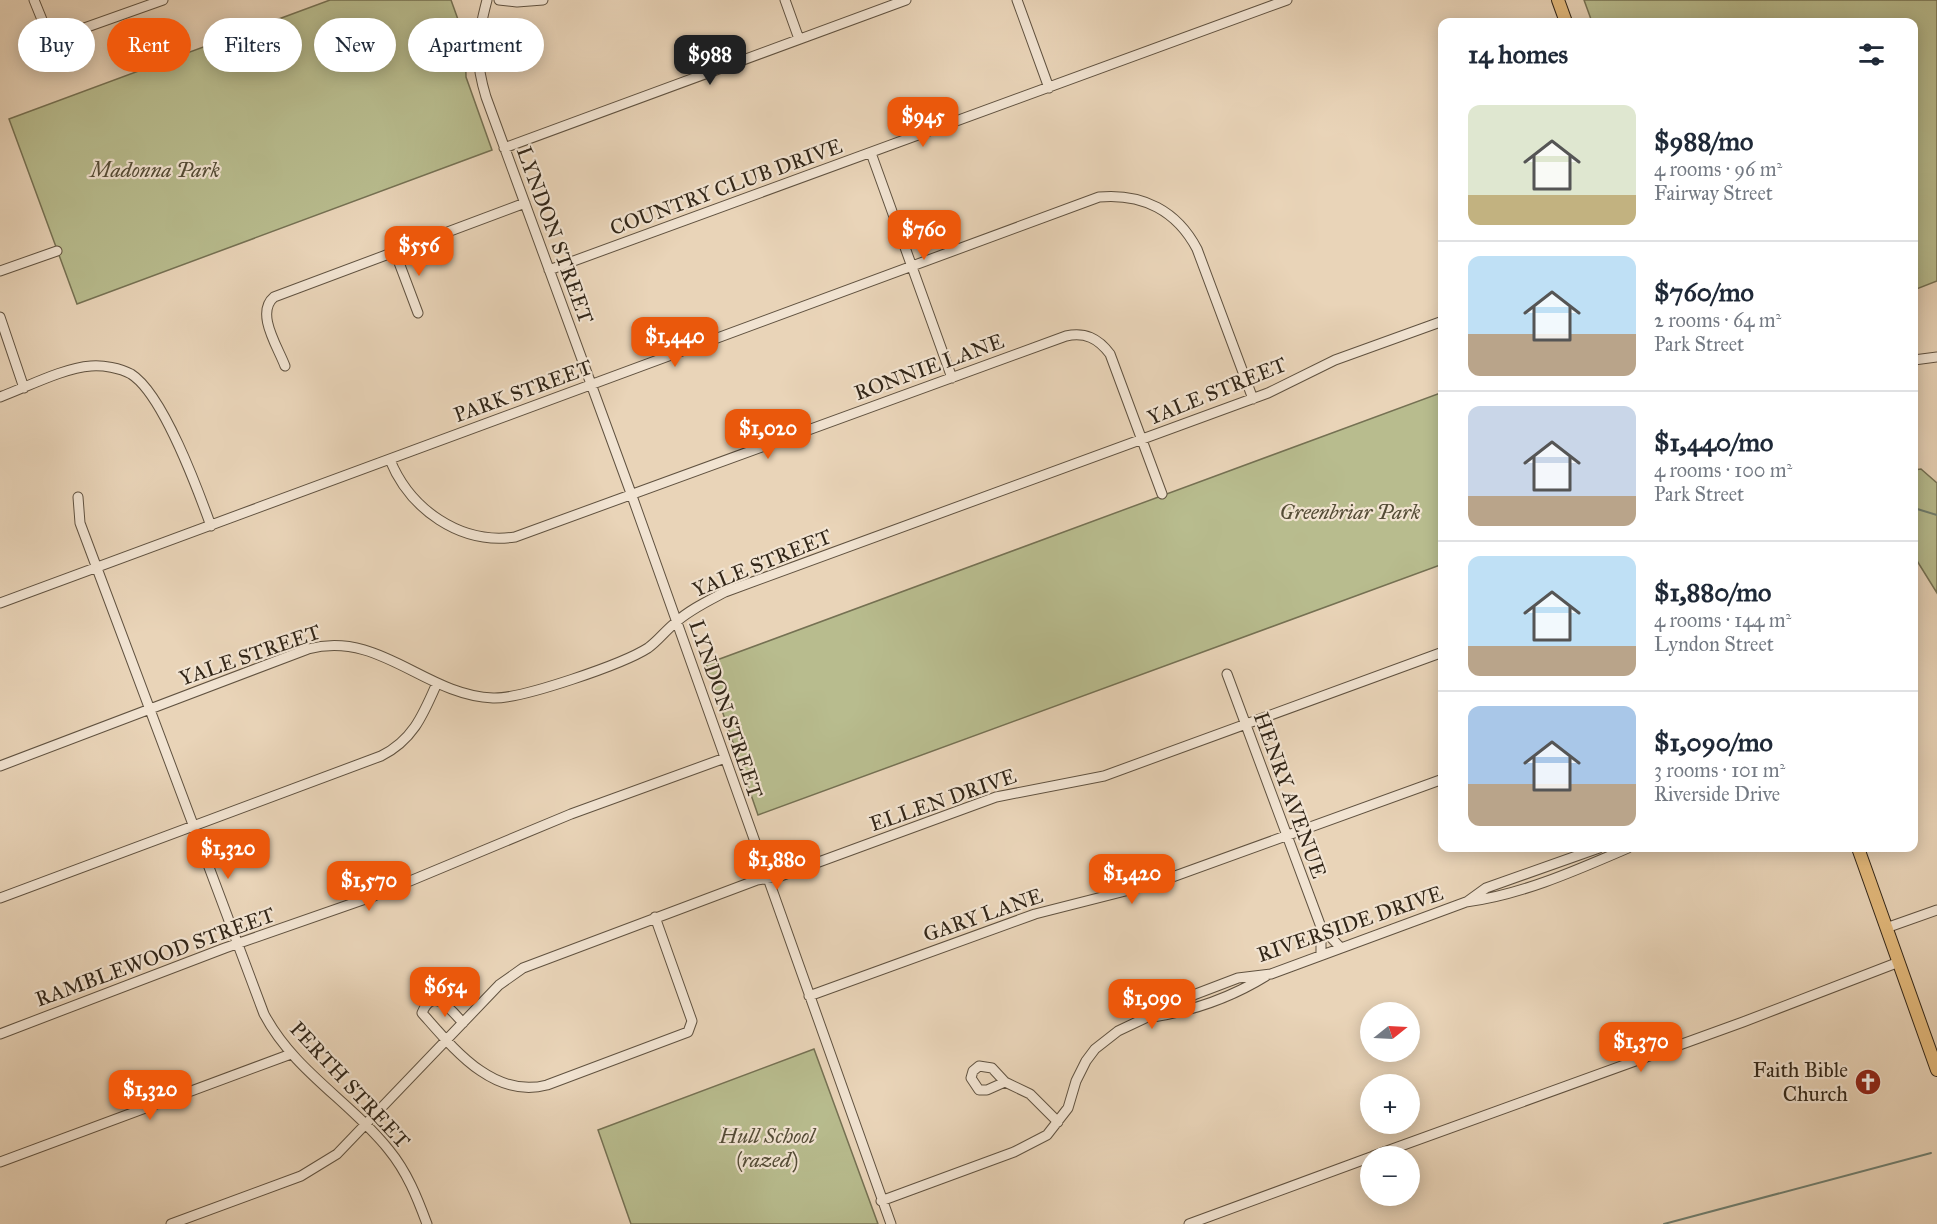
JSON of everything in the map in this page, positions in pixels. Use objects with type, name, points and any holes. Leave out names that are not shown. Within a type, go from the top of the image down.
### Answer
[{"type":"main road","points":[[1558,0],[1565,18]]},
{"type":"main road","points":[[1859,852],[1934,1051],[1937,1070]]},
{"type":"street","points":[[34,0],[44,27],[51,36],[64,36],[163,0]]},
{"type":"street","name":"LYNDON STREET","points":[[487,0],[479,31],[477,64],[504,148],[632,496],[881,1202],[891,1224]]},
{"type":"street","points":[[500,0],[516,2],[543,0]]},
{"type":"street","points":[[785,0],[799,39]]},
{"type":"street","points":[[504,148],[906,0]]},
{"type":"street","points":[[1017,0],[1049,87]]},
{"type":"street","name":"COUNTRY CLUB DRIVE","points":[[549,270],[1287,0]]},
{"type":"street","points":[[871,153],[952,378]]},
{"type":"street","name":"PARK STREET","points":[[0,603],[1100,197],[1124,196],[1146,201],[1167,212],[1191,238],[1252,399]]},
{"type":"street","points":[[285,366],[266,318],[266,307],[270,300],[525,203]]},
{"type":"street","points":[[0,271],[57,251]]},
{"type":"street","points":[[395,252],[418,313]]},
{"type":"street","points":[[0,316],[24,388]]},
{"type":"street","name":"YALE STREET","points":[[0,766],[308,649],[329,645],[351,645],[376,652],[437,683],[480,697],[504,698],[525,694],[633,656],[658,639],[676,621],[707,601],[732,590],[1252,399],[1335,360],[1438,323]]},
{"type":"street","name":"RONNIE LANE","points":[[390,460],[402,486],[420,507],[457,529],[485,537],[506,538],[523,535],[1066,336],[1080,334],[1092,337],[1110,354],[1142,440]]},
{"type":"street","points":[[1918,359],[1937,357]]},
{"type":"street","points":[[0,397],[74,369],[98,366],[131,374],[145,388],[183,453],[212,526]]},
{"type":"street","points":[[1142,440],[1162,494]]},
{"type":"street","name":"PERTH STREET","points":[[78,497],[80,524],[264,1014],[291,1054],[388,1149],[408,1177],[427,1224]]},
{"type":"street","name":"ELLEN DRIVE","points":[[171,1224],[301,1176],[337,1154],[499,985],[523,968],[655,917],[767,878],[778,877],[996,797],[1104,776],[1438,654]]},
{"type":"street","name":"HENRY AVENUE","points":[[1227,674],[1321,927],[1321,954]]},
{"type":"street","points":[[0,898],[392,751],[415,729],[437,683]]},
{"type":"street","name":"RAMBLEWOOD STREET","points":[[0,1034],[237,944],[374,896],[571,814],[725,758]]},
{"type":"street","name":"GARY LANE","points":[[809,996],[1035,914],[1153,884],[1438,781]]},
{"type":"street","name":"RIVERSIDE DRIVE","points":[[1466,902],[1486,888],[1588,852]]},
{"type":"street","name":"RIVERSIDE DRIVE","points":[[881,1202],[1026,1147],[1047,1135],[1068,1108],[1076,1081],[1095,1049],[1118,1030],[1148,1018],[1173,1003],[1238,978],[1271,974],[1466,902],[1489,899],[1515,891],[1617,852]]},
{"type":"street","points":[[1886,928],[1937,910]]},
{"type":"street","points":[[464,1023],[444,1001],[438,1000],[427,1004],[422,1012],[447,1041],[492,1079],[509,1086],[526,1089],[547,1085],[688,1032],[692,1021],[655,917]]},
{"type":"street","name":"HENRY AVENUE","points":[[1321,927],[1340,947]]},
{"type":"street","points":[[1402,1146],[1743,1023],[1899,962]]},
{"type":"street","points":[[0,1162],[291,1054]]},
{"type":"street","points":[[1005,1082],[1030,1094],[1058,1122]]},
{"type":"street","points":[[1189,1224],[1360,1161]]},
{"type":"green space","name":"Madonna Park","points":[[330,0],[451,0],[457,18],[408,18],[408,72],[466,72],[492,150],[77,304],[9,119],[136,72],[191,72],[191,52],[203,47],[203,72],[302,72],[302,18],[281,18]]},
{"type":"green space","points":[[1584,0],[1937,0],[1937,281],[1918,288],[1918,18],[1591,18]]},
{"type":"green space","name":"Greenbriar Park","points":[[1438,394],[1438,566],[758,815],[706,664]]},
{"type":"green space","points":[[1918,469],[1921,469],[1937,483],[1937,593],[1918,562]]},
{"type":"green space","name":"Hull School (razed)","points":[[814,1049],[878,1224],[631,1224],[598,1130]]},
{"type":"waterway","points":[[1918,509],[1937,515]]},
{"type":"waterway","points":[[1664,1224],[1931,1153]]},
{"type":"place","name":"Faith Bible Church","points":[[1868,1082]]}]
